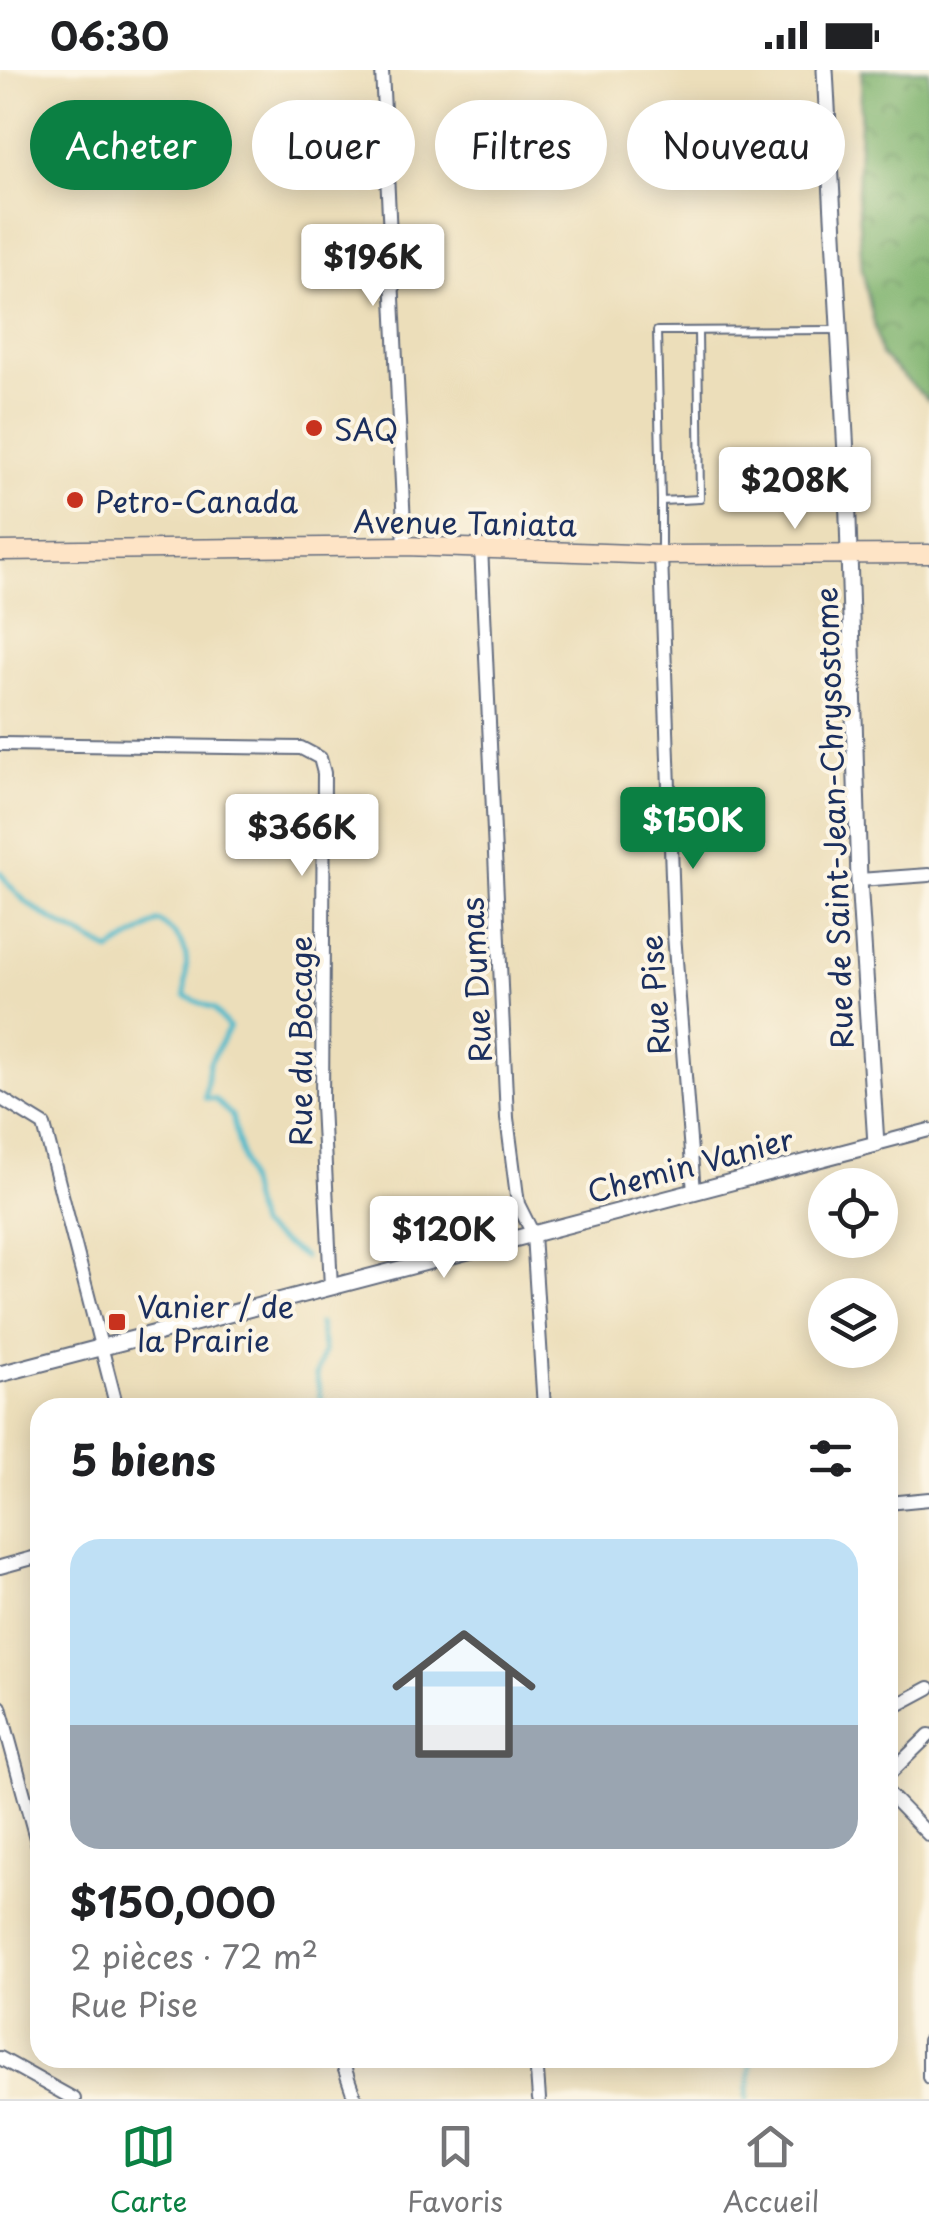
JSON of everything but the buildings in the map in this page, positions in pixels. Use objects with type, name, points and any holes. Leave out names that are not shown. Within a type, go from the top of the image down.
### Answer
[{"type":"main road","name":"Avenue Taniata","points":[[0,552],[481,546],[661,554],[929,554]]},
{"type":"street","points":[[382,70],[405,546]]},
{"type":"street","name":"Rue de Saint-Jean-Chrysostome","points":[[825,70],[850,556],[859,880],[876,1144]]},
{"type":"street","name":"Rue Dumas","points":[[481,546],[506,1118],[518,1204],[533,1234],[543,1398]]},
{"type":"street","name":"Rue Pise","points":[[661,554],[674,934],[694,1192]]},
{"type":"street","name":"Rue du Bocage","points":[[0,744],[301,748],[320,758],[324,773],[322,1105],[331,1287]]},
{"type":"street","points":[[859,880],[929,874]]},
{"type":"street","points":[[0,1098],[44,1125],[115,1398]]},
{"type":"street","name":"Chemin Vanier","points":[[0,1374],[929,1130]]},
{"type":"street","points":[[898,1502],[929,1499]]},
{"type":"street","points":[[0,1566],[30,1558]]},
{"type":"street","points":[[898,1702],[929,1688]]},
{"type":"street","points":[[0,1707],[30,1816]]},
{"type":"street","points":[[898,1765],[929,1734]]},
{"type":"street","points":[[898,1804],[929,1835]]},
{"type":"street","points":[[929,2041],[929,2078]]},
{"type":"street","points":[[0,2058],[74,2099]]},
{"type":"street","points":[[345,2068],[355,2099]]},
{"type":"street","points":[[537,2068],[539,2099]]},
{"type":"lane","points":[[661,554],[657,331],[839,330]]},
{"type":"lane","points":[[661,500],[700,499],[698,331]]},
{"type":"green space","points":[[862,70],[929,70],[929,401],[881,355],[862,269],[857,194]]},
{"type":"waterway","points":[[0,872],[36,909],[110,951],[159,921],[178,938],[186,953],[185,996],[214,1009],[229,1028],[209,1064],[205,1098],[215,1099],[232,1116],[258,1226],[304,1257]]},
{"type":"waterway","points":[[319,1324],[324,1351],[316,1375],[321,1398]]},
{"type":"waterway","points":[[747,2099],[751,2068]]},
{"type":"place","name":"SAQ","points":[[314,428]]},
{"type":"place","name":"Petro-Canada","points":[[75,500]]},
{"type":"place","name":"Vanier / de la Prairie","points":[[117,1322]]}]
